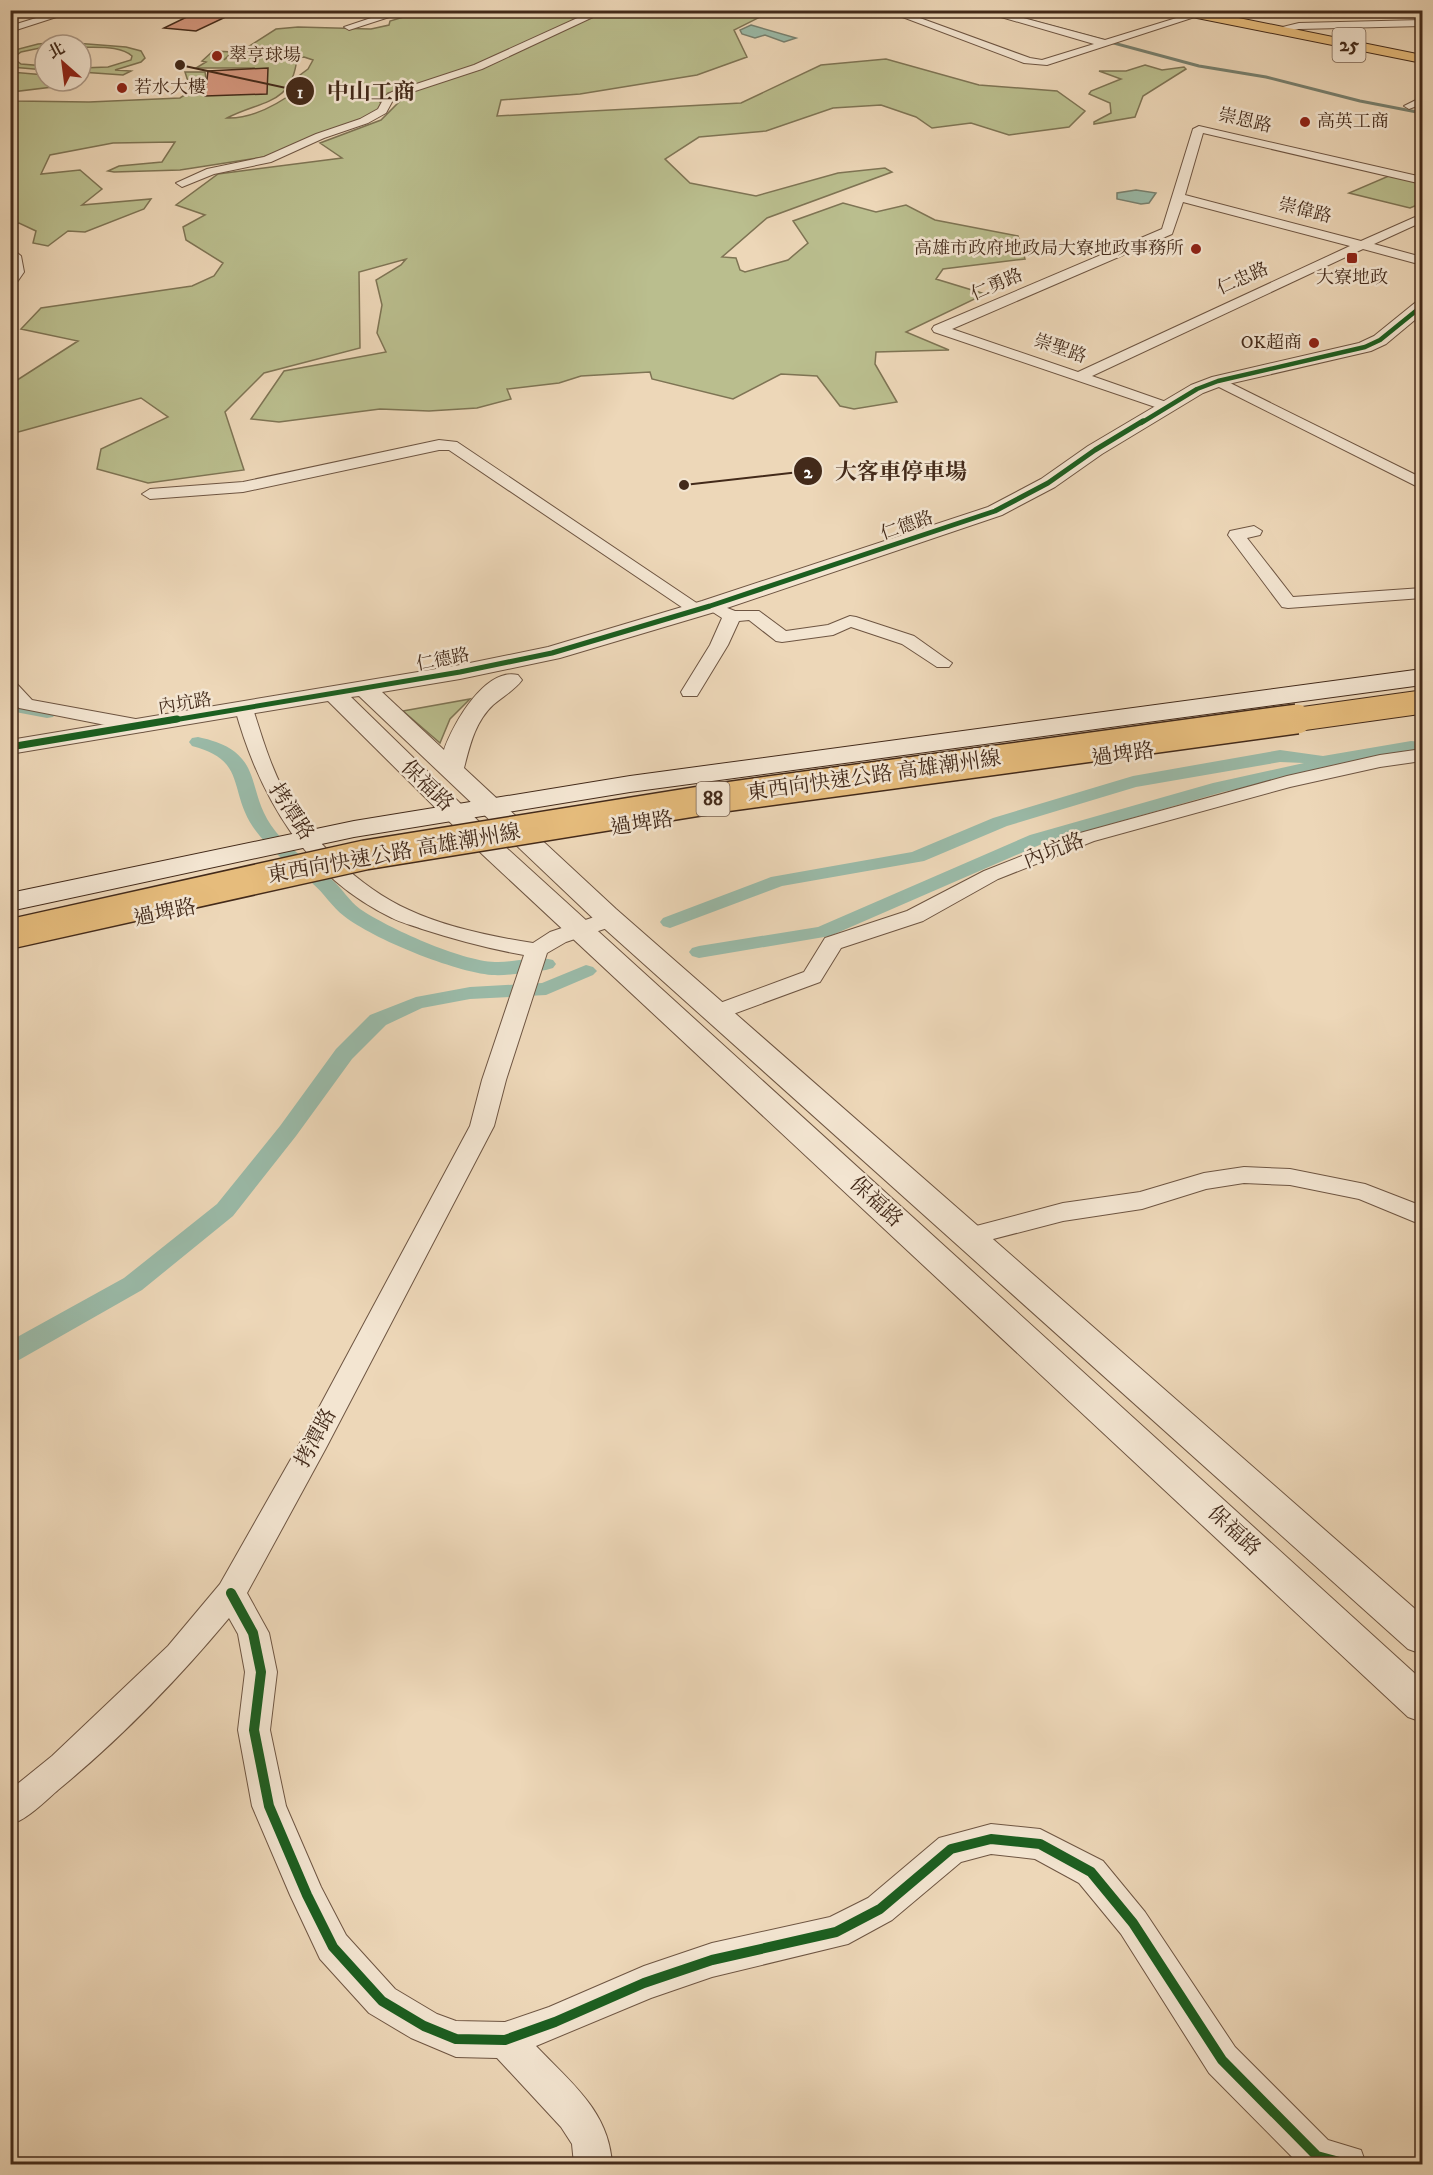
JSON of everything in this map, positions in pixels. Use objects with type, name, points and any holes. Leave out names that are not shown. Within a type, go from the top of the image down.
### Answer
[{"type":"main road","name":"25","points":[[1177,10],[1197,12],[1422,58]]},
{"type":"main road","name":"過埤路","points":[[10,902],[300,840],[490,806],[641,782],[1422,677]]},
{"type":"main road","name":"東西向快速公路 高雄潮州線","points":[[10,917],[370,838],[719,783],[1422,687]]},
{"type":"main road","name":"東西向快速公路 高雄潮州線","points":[[10,934],[377,853],[725,797],[1422,702]]},
{"type":"main road","name":"過埤路","points":[[10,948],[279,888],[530,842],[730,809],[1422,713]]},
{"type":"street","points":[[10,29],[74,10]]},
{"type":"street","points":[[349,27],[407,10]]},
{"type":"street","points":[[182,183],[211,171],[267,160],[320,136],[364,121],[382,111],[389,98],[396,94],[478,67],[604,10]]},
{"type":"street","points":[[888,10],[1029,61],[1043,63],[1110,43],[1197,12]]},
{"type":"street","points":[[899,15],[919,10]]},
{"type":"street","points":[[981,10],[1110,43]]},
{"type":"street","points":[[1278,29],[1422,23]]},
{"type":"street","points":[[1409,105],[1422,100]]},
{"type":"street","name":"崇恩路","points":[[1199,129],[1422,180]]},
{"type":"street","name":"仁勇路","points":[[939,329],[1168,231],[1199,129]]},
{"type":"street","name":"崇偉路","points":[[1178,197],[1422,261]]},
{"type":"street","name":"仁忠路","points":[[1079,377],[1422,218]]},
{"type":"street","points":[[10,251],[15,256],[17,272],[10,282]]},
{"type":"street","name":"仁德路","points":[[372,697],[552,653],[704,608],[995,511],[1048,483],[1095,450],[1197,389],[1218,381],[1365,347],[1380,340],[1422,306]]},
{"type":"street","points":[[1101,470],[1120,456],[1218,397],[1382,353],[1399,344],[1422,326]]},
{"type":"street","name":"崇聖路","points":[[939,329],[1167,407]]},
{"type":"street","points":[[1218,381],[1422,484]]},
{"type":"street","points":[[150,494],[243,487],[439,445],[452,445],[704,608],[732,616],[753,615],[782,637],[833,630],[850,621],[908,640],[943,663]]},
{"type":"street","name":"仁德路","points":[[372,697],[510,680],[567,667],[732,616],[1015,517],[1082,483]]},
{"type":"street","points":[[1254,531],[1236,535],[1288,603],[1422,593]]},
{"type":"street","points":[[690,692],[720,645],[732,616]]},
{"type":"street","points":[[451,770],[463,728],[475,709],[510,680]]},
{"type":"street","name":"內坑路","points":[[10,688],[26,704],[141,726]]},
{"type":"street","name":"內坑路","points":[[10,764],[246,718],[372,697]]},
{"type":"street","name":"保福路","points":[[372,697],[611,919],[1422,1638]]},
{"type":"street","name":"保福路","points":[[342,702],[492,849],[1422,1705]]},
{"type":"street","name":"內坑路","points":[[10,747],[141,726],[246,718]]},
{"type":"street","name":"拷潭路","points":[[10,1810],[64,1766],[179,1655],[231,1593],[312,1448],[482,1126],[535,954],[474,938],[397,913],[339,876],[300,840],[273,790],[246,718]]},
{"type":"street","name":"內坑路","points":[[717,1012],[812,977],[833,943],[915,916],[991,875],[1087,837],[1287,782],[1380,761],[1422,755]]},
{"type":"street","points":[[535,954],[558,937],[611,919]]},
{"type":"street","points":[[970,1236],[1063,1212],[1142,1200],[1204,1181],[1244,1175],[1290,1177],[1365,1192],[1422,1216]]},
{"type":"street","points":[[231,1593],[253,1633],[261,1672],[254,1730],[269,1806],[302,1885],[333,1947],[382,2001],[424,2026],[456,2039],[505,2040],[555,2022],[644,1983],[712,1960],[836,1932],[880,1909],[951,1849],[991,1839],[1040,1844],[1091,1872],[1133,1923],[1222,2060],[1317,2156],[1347,2164]]},
{"type":"street","points":[[505,2040],[574,2114],[591,2138],[593,2164]]},
{"type":"shaded area","points":[[427,10],[761,10],[768,13],[734,30],[747,57],[697,75],[580,94],[501,100],[497,116],[741,103],[821,65],[886,59],[979,85],[1057,91],[1085,111],[1069,127],[1009,135],[971,123],[932,128],[916,117],[881,105],[833,108],[766,131],[699,137],[665,159],[690,183],[756,196],[838,173],[885,168],[892,172],[767,218],[722,257],[736,258],[740,270],[745,272],[788,260],[808,243],[793,221],[843,203],[876,212],[906,205],[935,220],[1018,236],[1025,259],[943,269],[936,279],[985,294],[906,332],[949,350],[876,352],[875,364],[897,402],[854,409],[840,406],[817,376],[781,374],[733,399],[652,379],[650,372],[581,376],[559,383],[507,389],[511,399],[477,408],[429,411],[380,409],[279,422],[251,419],[284,371],[386,352],[377,333],[382,305],[376,280],[401,265],[406,259],[359,272],[360,348],[264,373],[225,412],[244,470],[148,483],[97,469],[101,449],[168,417],[141,398],[11,434],[11,384],[78,341],[21,329],[41,308],[192,286],[214,276],[223,263],[186,240],[183,227],[205,215],[176,205],[218,174],[342,158],[320,143],[381,120],[409,92],[434,82],[388,93],[380,102],[384,110],[264,157],[180,170],[114,172],[108,171],[119,166],[162,162],[175,142],[113,143],[50,155],[41,174],[80,170],[102,189],[82,205],[151,199],[144,209],[85,232],[68,231],[48,246],[33,243],[36,231],[19,223],[11,225],[11,72],[33,74],[33,89],[12,92],[15,101],[89,102],[180,98],[191,91],[185,72],[205,72],[208,93],[253,90],[254,68],[196,68],[206,62],[202,61],[213,51],[232,52],[224,60],[233,52],[240,52],[276,29],[298,27],[371,29],[389,25],[390,21]],"holes":[[[304,57],[313,60],[308,69],[296,78],[300,88],[292,94],[256,113],[227,118],[263,104],[282,93],[294,74],[297,58]]]},
{"type":"shaded area","points":[[751,25],[796,38],[784,42],[765,35],[755,38],[742,34],[740,30]]},
{"type":"shaded area","points":[[93,44],[126,47],[141,51],[145,58],[141,62],[115,70],[131,71],[123,75],[93,73],[93,68],[108,67],[131,60],[132,56],[127,52],[93,47]]},
{"type":"shaded area","points":[[33,45],[33,50],[21,52],[13,58],[21,64],[33,65],[33,69],[11,67],[11,51]]},
{"type":"shaded area","points":[[1145,65],[1162,70],[1184,67],[1186,69],[1143,96],[1135,117],[1094,124],[1111,113],[1110,103],[1089,94],[1091,91],[1121,79],[1099,71],[1126,71]]},
{"type":"shaded area","points":[[1391,175],[1422,182],[1422,203],[1410,208],[1349,193]]},
{"type":"shaded area","points":[[1136,190],[1156,193],[1149,203],[1141,204],[1117,199],[1117,193]]},
{"type":"shaded area","points":[[470,699],[450,719],[440,743],[403,711]]},
{"type":"building","points":[[199,11],[232,14],[196,31],[164,28]]},
{"type":"building","points":[[268,68],[267,94],[205,96],[208,71]]},
{"type":"waterway","points":[[1006,14],[1199,66],[1266,77],[1360,101],[1422,113]]},
{"type":"waterway","points":[[10,706],[47,713]]},
{"type":"waterway","points":[[198,742],[216,746],[228,754],[244,779],[254,810],[270,837],[326,885],[351,912],[363,920],[437,953],[473,965],[501,969],[546,964]]},
{"type":"waterway","points":[[699,952],[823,932],[1037,839],[1220,787],[1318,766],[1328,760],[1411,746],[1422,747]]},
{"type":"waterway","points":[[670,922],[778,881],[917,857],[1000,822],[1133,782],[1280,756],[1316,759]]},
{"type":"waterway","points":[[10,1353],[133,1284],[225,1210],[288,1131],[344,1054],[378,1020],[416,1003],[470,993],[546,989],[586,971]]},
{"type":"cycle path","points":[[10,747],[460,672],[552,653],[710,606],[995,511],[1048,483],[1095,450],[1197,389],[1218,381],[1365,347],[1380,340],[1422,306]]},
{"type":"cycle path","points":[[231,1593],[253,1633],[261,1672],[254,1730],[269,1806],[307,1895],[333,1947],[382,2001],[424,2026],[456,2039],[505,2040],[555,2022],[644,1983],[712,1960],[836,1932],[880,1909],[951,1849],[991,1839],[1040,1844],[1091,1872],[1133,1923],[1222,2060],[1317,2156],[1347,2164]]},
{"type":"place","name":"翠亨球場","points":[[217,56]]},
{"type":"place","name":"中山工商","points":[[180,65]]},
{"type":"place","name":"若水大樓","points":[[122,88]]},
{"type":"place","name":"高英工商","points":[[1305,122]]},
{"type":"place","name":"高雄市政府地政局大寮地政事務所","points":[[1196,249]]},
{"type":"place","name":"大寮地政","points":[[1352,258]]},
{"type":"place","name":"OK超商","points":[[1314,343]]},
{"type":"place","name":"大客車停車場","points":[[684,485]]}]
